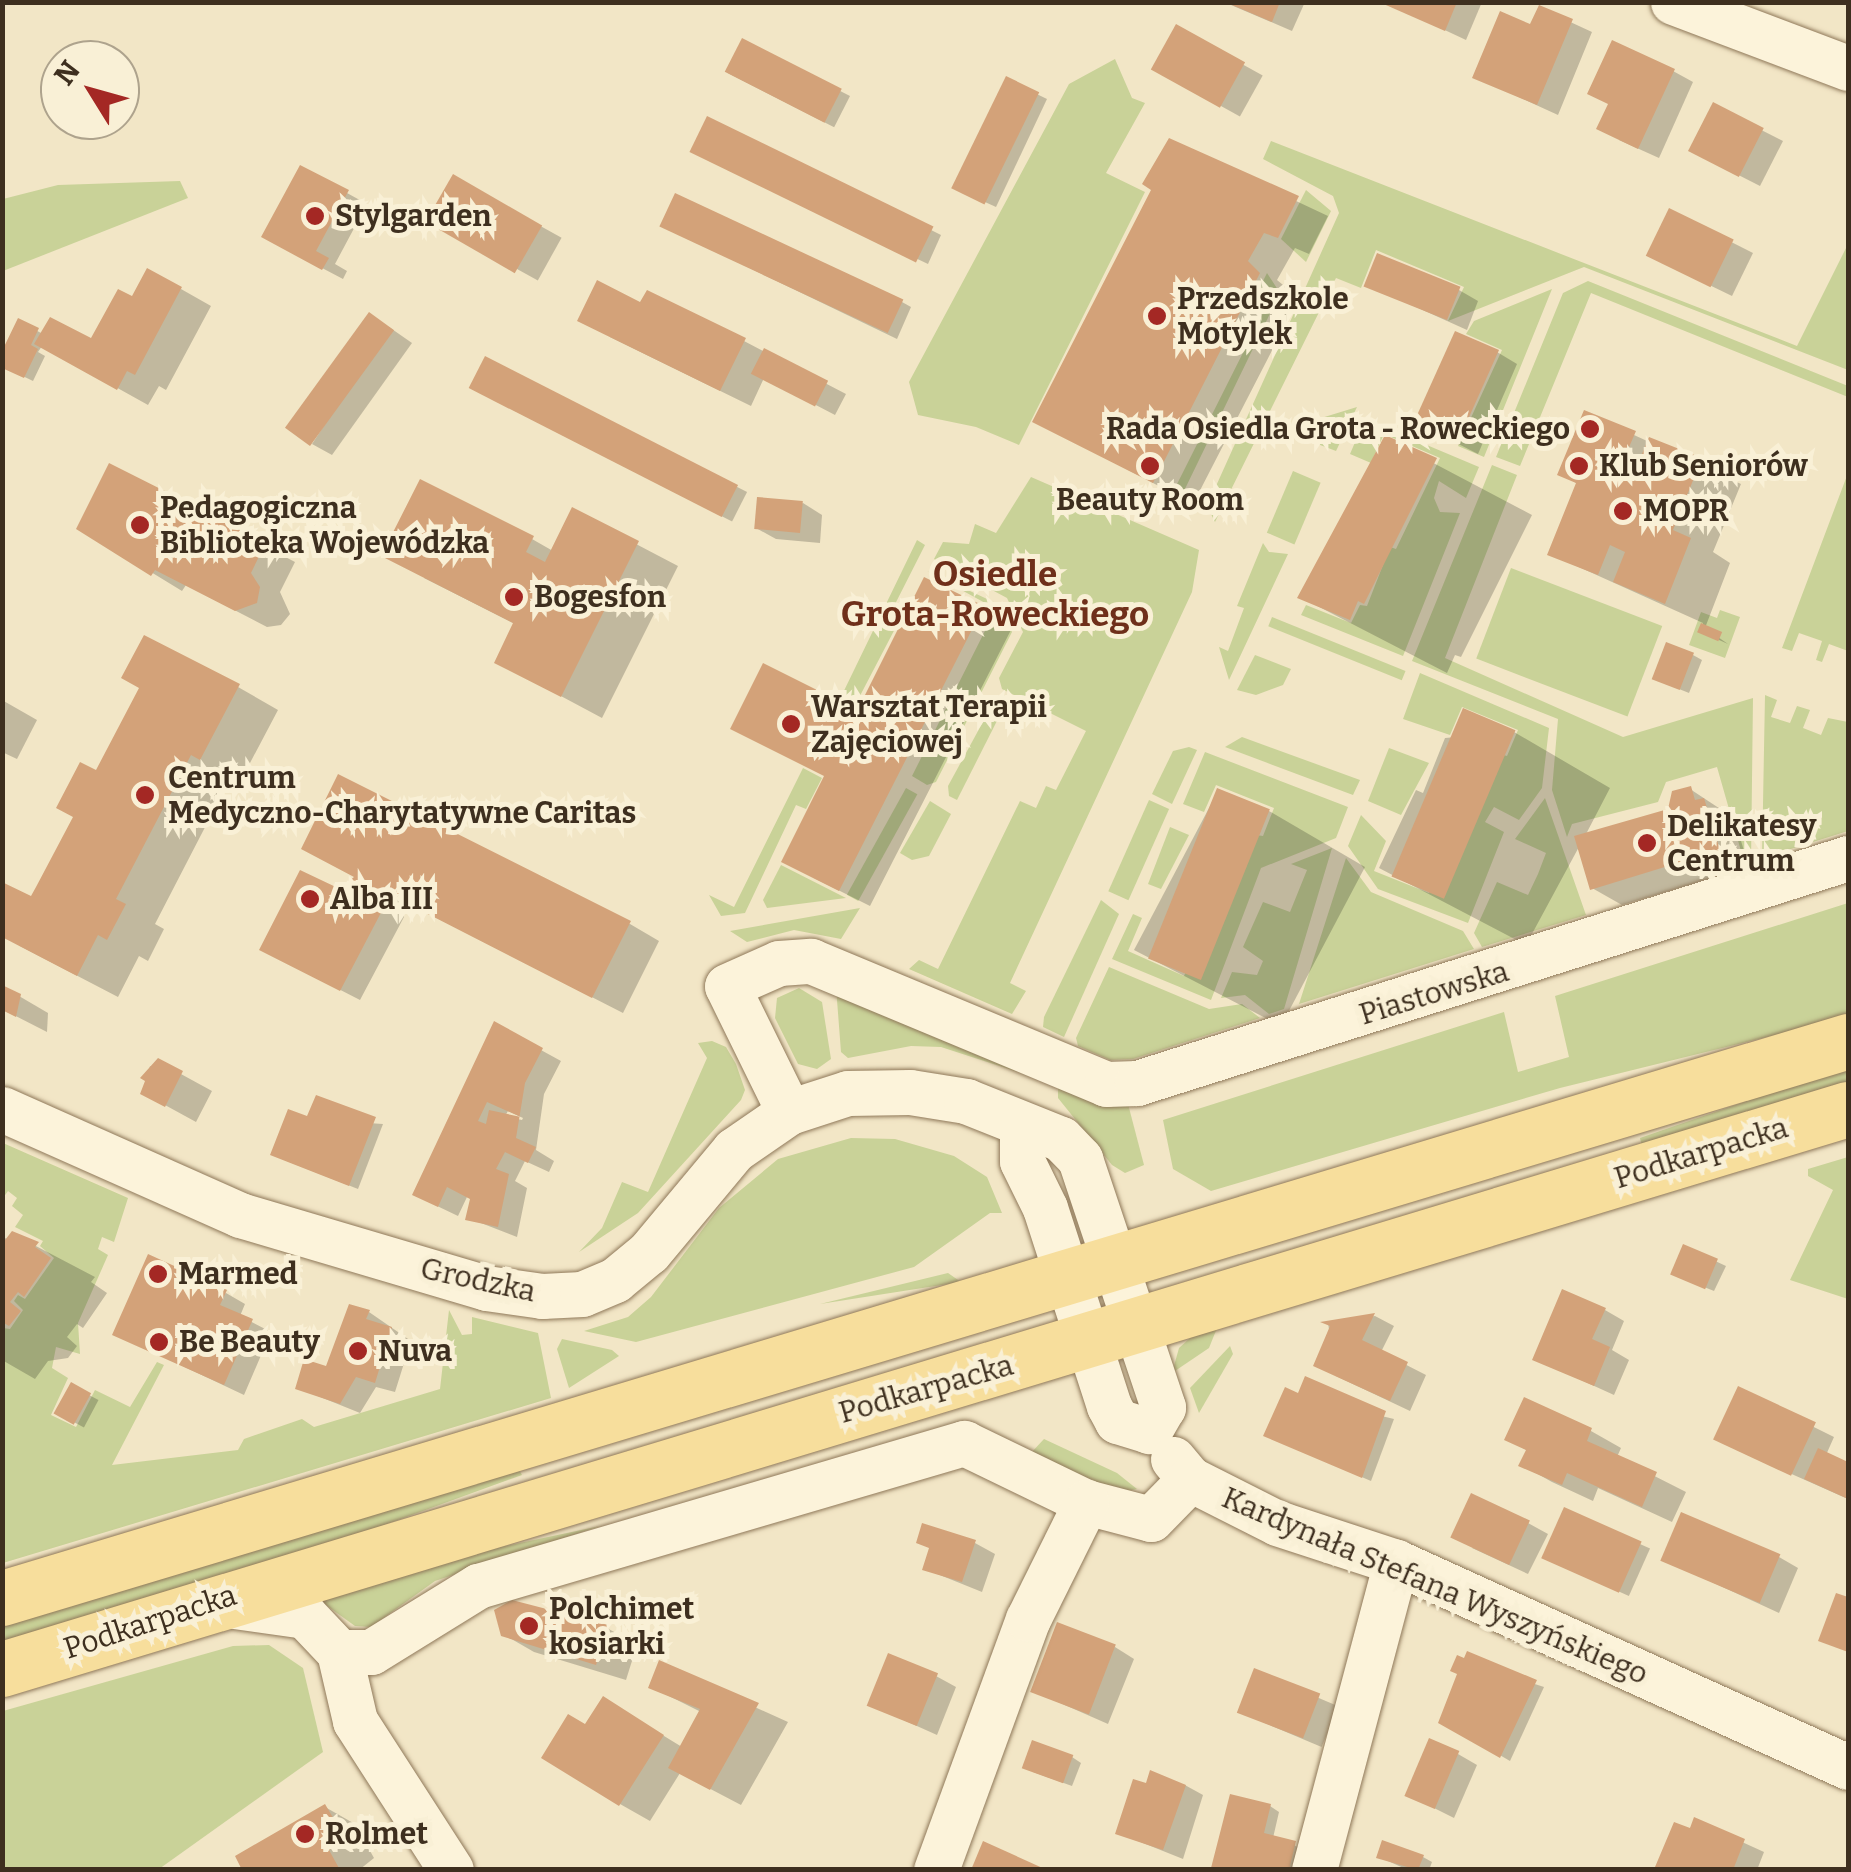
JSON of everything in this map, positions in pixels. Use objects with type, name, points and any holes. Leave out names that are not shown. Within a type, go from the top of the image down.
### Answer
[{"type":"main road","name":"Podkarpacka","points":[[2,1598],[1848,1041]]},
{"type":"main road","name":"Podkarpacka","points":[[2,1669],[208,1603],[1112,1336],[1848,1109]]},
{"type":"street","points":[[1673,2],[1848,68]]},
{"type":"street","name":"Piastowska","points":[[789,1112],[727,986],[779,963],[811,961],[1106,1084],[1137,1084],[1848,858]]},
{"type":"street","name":"Grodzka","points":[[2,1109],[240,1215],[486,1288],[542,1296],[582,1294],[614,1280],[648,1252],[734,1150],[789,1112],[848,1093],[910,1092],[966,1102],[1022,1126],[1022,1160],[1091,1267],[1112,1336]]},
{"type":"street","name":"Kardynała Stefana Wyszyńskiego","points":[[1112,1336],[1117,1421],[1149,1431],[1190,1480],[1277,1523],[1396,1562],[1848,1767]]},
{"type":"street","name":"Podkarpacka","points":[[339,1652],[371,1652],[478,1586],[964,1443],[1086,1502],[1151,1519],[1190,1480]]},
{"type":"street","points":[[936,1870],[1028,1618],[1086,1502]]},
{"type":"street","points":[[1314,1870],[1396,1562]]},
{"type":"street","points":[[208,1603],[305,1616],[339,1652],[355,1722],[450,1870]]},
{"type":"green space","points":[[1115,59],[1132,98],[1145,103],[1106,173],[1145,192],[1019,445],[976,427],[918,415],[909,382],[1069,84]]},
{"type":"green space","points":[[1271,141],[1797,346],[1848,244],[1848,370],[1584,267],[1448,321],[1464,287],[1376,250],[1361,288],[1336,278],[1215,522],[1207,506],[1339,213],[1333,196],[1263,159]]},
{"type":"green space","points":[[180,181],[188,198],[3,271],[3,199],[58,185]]},
{"type":"green space","points":[[1306,190],[1331,211],[1306,262],[1281,239]]},
{"type":"green space","points":[[1267,273],[1280,293],[1183,493],[1167,504],[1271,297],[1264,293],[1255,307],[1251,305]]},
{"type":"green space","points":[[1588,281],[1848,386],[1848,397],[1591,293],[1520,466],[1496,457],[1563,293]]},
{"type":"green space","points":[[1552,289],[1484,457],[1458,446],[1502,350],[1466,334],[1474,321]]},
{"type":"green space","points":[[1357,407],[1336,451],[1307,440],[1318,419]]},
{"type":"green space","points":[[1365,419],[1479,467],[1466,498],[1439,481],[1434,498],[1440,512],[1460,513],[1403,656],[1301,615],[1306,605],[1351,623],[1360,605],[1367,606],[1390,547],[1396,549],[1440,458],[1384,434],[1371,463],[1350,454]]},
{"type":"green space","points":[[1492,465],[1517,475],[1445,658],[1623,737],[1753,698],[1751,863],[1745,865],[1717,767],[1666,782],[1658,802],[1572,824],[1567,837],[1552,790],[1558,719],[1412,661]]},
{"type":"green space","points":[[1293,471],[1321,483],[1294,544],[1267,533]]},
{"type":"green space","points":[[1848,473],[1848,651],[1829,644],[1822,662],[1816,660],[1822,641],[1799,633],[1792,651],[1782,648]]},
{"type":"green space","points":[[1031,477],[1199,550],[1192,592],[1010,983],[1026,991],[1012,1014],[909,969],[919,960],[938,969],[1020,801],[1036,808],[1046,786],[1056,790],[1086,731],[1002,689],[999,678],[1023,632],[1007,598],[934,559],[943,542],[969,544],[975,524],[996,533]]},
{"type":"green space","points":[[917,540],[925,545],[888,618],[898,623],[851,713],[839,707],[840,699]]},
{"type":"green space","points":[[1263,543],[1269,552],[1288,554],[1229,680],[1219,647],[1228,651],[1244,608],[1237,606]]},
{"type":"green space","points":[[1511,568],[1662,626],[1627,717],[1476,659]]},
{"type":"green space","points":[[927,571],[1000,605],[1012,632],[936,782],[927,785],[912,776],[996,609]]},
{"type":"green space","points":[[1720,610],[1740,617],[1725,658],[1689,645],[1701,612],[1717,618]]},
{"type":"green space","points":[[1272,617],[1406,671],[1402,680],[1268,626]]},
{"type":"green space","points":[[1255,655],[1291,669],[1283,685],[1256,695],[1237,690]]},
{"type":"green space","points":[[1420,673],[1549,728],[1542,788],[1519,820],[1494,807],[1485,822],[1504,832],[1468,923],[1378,889],[1348,846],[1361,815],[1386,841],[1374,871],[1429,893],[1438,875],[1444,878],[1467,818],[1474,821],[1500,754],[1507,756],[1518,730],[1462,707],[1450,735],[1403,719]]},
{"type":"green space","points":[[1765,695],[1777,700],[1771,717],[1790,723],[1797,706],[1810,710],[1803,728],[1821,735],[1828,718],[1848,722],[1848,831],[1762,858]]},
{"type":"green space","points":[[996,698],[1006,703],[957,800],[949,796],[948,786]]},
{"type":"green space","points":[[1242,737],[1360,780],[1353,795],[1225,747]]},
{"type":"green space","points":[[1189,747],[1197,750],[1172,804],[1152,794],[1173,751]]},
{"type":"green space","points":[[1389,748],[1429,763],[1401,815],[1368,801]]},
{"type":"green space","points":[[1205,752],[1348,807],[1336,838],[1261,868],[1211,1000],[1112,959],[1133,914],[1142,918],[1128,951],[1184,976],[1192,957],[1200,959],[1223,899],[1230,901],[1256,835],[1263,836],[1274,808],[1216,785],[1204,812],[1183,804]]},
{"type":"green space","points":[[803,768],[822,778],[806,809],[796,805],[745,913],[721,916],[709,895],[734,907]]},
{"type":"green space","points":[[906,788],[917,794],[858,901],[847,895]]},
{"type":"green space","points":[[1545,798],[1586,915],[1482,947],[1474,933],[1497,882],[1528,895],[1538,874],[1546,853],[1515,839]]},
{"type":"green space","points":[[1149,800],[1169,809],[1128,900],[1108,891]]},
{"type":"green space","points":[[930,801],[951,814],[929,856],[912,860],[900,853]]},
{"type":"green space","points":[[1170,827],[1189,835],[1161,889],[1148,884]]},
{"type":"green space","points":[[1332,848],[1284,1009],[1269,1014],[1245,995],[1221,998],[1232,972],[1257,975],[1263,961],[1243,947],[1263,902],[1290,912],[1307,870],[1291,864]]},
{"type":"green space","points":[[1346,858],[1371,892],[1463,931],[1474,949],[1299,1004]]},
{"type":"green space","points":[[781,865],[846,898],[767,908],[763,900]]},
{"type":"green space","points":[[1101,900],[1119,914],[1064,1037],[1043,1027],[1044,1017]]},
{"type":"green space","points":[[1848,903],[1848,1017],[1560,1088],[1211,1191],[1173,1169],[1163,1120],[1504,1012],[1518,1072],[1569,1057],[1555,996]]},
{"type":"green space","points":[[860,908],[841,939],[794,930],[747,942],[730,931]]},
{"type":"green space","points":[[1109,967],[1209,1009],[1242,1004],[1260,1018],[1133,1059],[1110,1060],[1078,1046],[1076,1038]]},
{"type":"green space","points":[[836,987],[1040,1079],[941,1047],[911,1046],[848,1058],[841,1052]]},
{"type":"green space","points":[[799,988],[822,1002],[831,1059],[817,1069],[798,1064],[775,1018],[777,998]]},
{"type":"green space","points":[[712,1041],[726,1047],[736,1064],[745,1090],[741,1100],[638,1213],[579,1252],[602,1228],[622,1182],[648,1192],[707,1058],[698,1043]]},
{"type":"green space","points":[[1848,1066],[1848,1085],[1642,1147],[1640,1138]]},
{"type":"green space","points":[[1058,1084],[1128,1104],[1144,1165],[1125,1173],[1112,1165],[1058,1098]]},
{"type":"green space","points":[[851,1138],[895,1139],[954,1156],[987,1177],[1002,1213],[990,1213],[914,1267],[636,1342],[584,1331],[628,1317],[651,1297],[719,1208],[778,1159]]},
{"type":"green space","points":[[3,1143],[128,1198],[114,1242],[102,1237],[98,1249],[108,1255],[78,1323],[80,1354],[56,1347],[52,1368],[68,1378],[51,1415],[76,1427],[95,1390],[130,1407],[157,1362],[164,1365],[112,1465],[238,1450],[244,1439],[302,1419],[314,1427],[440,1389],[449,1310],[462,1335],[472,1334],[472,1317],[538,1333],[551,1398],[3,1563],[3,1328],[10,1329],[23,1310],[14,1301],[18,1295],[25,1299],[54,1258],[40,1246],[43,1241],[15,1227],[23,1215],[12,1206],[17,1198],[8,1191],[3,1198]]},
{"type":"green space","points":[[1848,1157],[1848,1299],[1790,1280],[1833,1190],[1808,1176],[1808,1169]]},
{"type":"green space","points":[[948,1273],[961,1282],[820,1304]]},
{"type":"green space","points":[[1201,1328],[1217,1328],[1209,1348],[1172,1373],[1179,1348]]},
{"type":"green space","points":[[562,1339],[612,1350],[619,1356],[569,1388],[557,1349]]},
{"type":"green space","points":[[1230,1346],[1233,1354],[1199,1413],[1190,1388]]},
{"type":"green space","points":[[1044,1439],[1117,1473],[1137,1489],[1118,1493],[1030,1454]]},
{"type":"green space","points":[[518,1468],[522,1475],[365,1532],[3,1643],[3,1624]]},
{"type":"green space","points":[[600,1526],[435,1581],[371,1627],[355,1626],[319,1600],[472,1553]]},
{"type":"green space","points":[[269,1645],[303,1668],[323,1752],[159,1869],[3,1869],[3,1711],[233,1646]]},
{"type":"building","points":[[1225,2],[1280,2],[1272,22]]},
{"type":"building","points":[[1379,2],[1457,2],[1445,31]]},
{"type":"building","points":[[1539,5],[1573,19],[1537,105],[1472,78],[1500,11],[1530,24]]},
{"type":"building","points":[[1176,24],[1245,62],[1220,108],[1151,69]]},
{"type":"building","points":[[742,38],[842,89],[825,123],[725,72]]},
{"type":"building","points":[[1612,40],[1675,69],[1638,149],[1596,129],[1608,104],[1587,94]]},
{"type":"building","points":[[1006,76],[1039,92],[984,205],[951,188]]},
{"type":"building","points":[[1713,102],[1764,128],[1739,177],[1688,151]]},
{"type":"building","points":[[707,116],[933,226],[916,262],[689,152]]},
{"type":"building","points":[[1169,138],[1299,196],[1278,238],[1264,233],[1248,261],[1260,273],[1153,483],[1032,422],[1151,190],[1142,184]]},
{"type":"building","points":[[300,165],[349,190],[316,251],[329,258],[322,270],[261,237]]},
{"type":"building","points":[[453,174],[542,225],[515,273],[426,222]]},
{"type":"building","points":[[675,193],[903,299],[888,333],[659,227]]},
{"type":"building","points":[[1669,208],[1734,240],[1710,287],[1646,256]]},
{"type":"building","points":[[1377,253],[1460,287],[1447,320],[1364,286]]},
{"type":"building","points":[[147,268],[182,287],[135,375],[127,371],[117,390],[34,344],[50,317],[91,338],[118,289],[132,296]]},
{"type":"building","points":[[597,280],[640,302],[647,290],[746,338],[720,391],[577,321]]},
{"type":"building","points":[[369,312],[394,330],[310,446],[285,428]]},
{"type":"building","points":[[18,318],[39,328],[31,345],[38,349],[24,378],[2,368],[2,351]]},
{"type":"building","points":[[1455,331],[1499,350],[1457,444],[1425,430],[1418,413]]},
{"type":"building","points":[[764,348],[828,381],[815,407],[751,374]]},
{"type":"building","points":[[485,356],[738,485],[722,517],[469,388]]},
{"type":"building","name":"MOPR","points":[[1584,410],[1636,431],[1623,461],[1637,466],[1649,437],[1702,458],[1673,530],[1691,538],[1665,604],[1613,582],[1625,552],[1610,545],[1598,575],[1547,555],[1576,483],[1557,475]]},
{"type":"building","points":[[1385,435],[1437,458],[1364,604],[1358,601],[1350,620],[1297,598]]},
{"type":"building","points":[[109,463],[266,542],[251,573],[260,587],[257,603],[235,611],[155,570],[151,576],[76,529]]},
{"type":"building","points":[[420,479],[534,536],[526,552],[545,562],[572,507],[639,541],[561,697],[494,663],[513,623],[381,556]]},
{"type":"building","points":[[757,497],[803,501],[800,533],[754,529]]},
{"type":"building","points":[[924,577],[984,606],[839,891],[781,862],[824,776],[730,729],[763,663],[839,701],[837,711],[853,719]]},
{"type":"building","points":[[1701,623],[1722,632],[1718,641],[1697,632]]},
{"type":"building","points":[[144,635],[240,684],[200,760],[191,755],[116,899],[126,904],[107,940],[98,935],[77,976],[2,937],[2,882],[31,896],[73,817],[56,808],[80,762],[96,770],[139,688],[121,678]]},
{"type":"building","points":[[1666,642],[1694,653],[1680,690],[1652,679]]},
{"type":"building","points":[[1463,708],[1515,730],[1444,899],[1391,876]]},
{"type":"building","points":[[338,774],[631,921],[592,998],[383,891],[385,905],[340,991],[259,950],[300,870],[340,889],[354,877],[301,849]]},
{"type":"building","name":"Delikatesy Centrum","points":[[1691,786],[1695,800],[1704,798],[1720,850],[1590,890],[1574,836],[1668,809],[1672,791]]},
{"type":"building","points":[[1217,788],[1270,809],[1201,980],[1148,959]]},
{"type":"building","points":[[2,985],[21,994],[16,1017],[2,1010]]},
{"type":"building","points":[[494,1021],[543,1048],[525,1083],[520,1116],[487,1102],[478,1121],[486,1124],[489,1110],[519,1117],[516,1138],[536,1147],[528,1163],[505,1152],[496,1169],[509,1174],[498,1227],[465,1220],[470,1199],[447,1187],[438,1207],[412,1195]]},
{"type":"building","points":[[158,1058],[183,1071],[165,1107],[140,1094],[145,1081],[140,1078]]},
{"type":"building","points":[[316,1095],[376,1117],[349,1186],[270,1155],[288,1109],[307,1116]]},
{"type":"building","points":[[12,1231],[39,1242],[35,1247],[51,1258],[24,1297],[18,1292],[10,1302],[21,1311],[9,1326],[2,1322],[2,1244]]},
{"type":"building","points":[[1683,1244],[1718,1259],[1705,1289],[1670,1274]]},
{"type":"building","points":[[148,1254],[227,1290],[220,1305],[253,1319],[224,1385],[112,1335]]},
{"type":"building","points":[[1562,1289],[1606,1308],[1592,1339],[1610,1347],[1594,1386],[1532,1360]]},
{"type":"building","points":[[349,1304],[370,1310],[366,1319],[392,1327],[375,1383],[356,1377],[340,1404],[295,1389],[304,1359],[326,1366]]},
{"type":"building","points":[[1375,1313],[1362,1340],[1408,1362],[1390,1401],[1313,1366],[1330,1326],[1320,1322]]},
{"type":"building","points":[[1305,1376],[1386,1411],[1362,1478],[1263,1436],[1285,1387],[1298,1393]]},
{"type":"building","points":[[71,1382],[91,1393],[74,1425],[54,1413]]},
{"type":"building","points":[[1738,1386],[1816,1422],[1791,1476],[1713,1439]]},
{"type":"building","points":[[1524,1397],[1592,1428],[1587,1441],[1657,1472],[1642,1507],[1567,1473],[1562,1485],[1518,1466],[1526,1450],[1504,1440]]},
{"type":"building","points":[[1818,1448],[1848,1462],[1848,1499],[1804,1479]]},
{"type":"building","points":[[1471,1493],[1530,1520],[1509,1565],[1450,1537]]},
{"type":"building","points":[[1564,1507],[1642,1542],[1619,1593],[1541,1558]]},
{"type":"building","points":[[1681,1512],[1780,1554],[1760,1603],[1660,1561]]},
{"type":"building","points":[[922,1523],[976,1540],[962,1582],[922,1570],[929,1548],[916,1543]]},
{"type":"building","points":[[1836,1593],[1848,1597],[1848,1652],[1818,1641]]},
{"type":"building","points":[[512,1600],[608,1625],[596,1665],[501,1636],[494,1610]]},
{"type":"building","points":[[1057,1622],[1116,1645],[1089,1715],[1030,1692]]},
{"type":"building","points":[[1467,1651],[1537,1680],[1500,1758],[1438,1723],[1457,1674],[1450,1671],[1457,1655],[1464,1658]]},
{"type":"building","points":[[888,1653],[938,1673],[917,1726],[867,1706]]},
{"type":"building","points":[[659,1660],[759,1703],[710,1790],[668,1768],[700,1709],[648,1688]]},
{"type":"building","points":[[1254,1668],[1320,1693],[1303,1738],[1237,1713]]},
{"type":"building","points":[[603,1696],[664,1735],[619,1806],[541,1758],[568,1714],[585,1724]]},
{"type":"building","points":[[1429,1738],[1459,1751],[1435,1809],[1404,1796]]},
{"type":"building","points":[[1032,1740],[1073,1755],[1063,1783],[1022,1768]]},
{"type":"building","points":[[1150,1770],[1186,1785],[1163,1850],[1115,1834],[1133,1779],[1146,1783]]},
{"type":"building","points":[[1230,1794],[1271,1804],[1264,1833],[1296,1841],[1289,1870],[1211,1868]]},
{"type":"building","points":[[325,1804],[346,1840],[329,1850],[340,1870],[242,1870],[235,1856]]},
{"type":"building","points":[[1694,1817],[1745,1839],[1733,1870],[1655,1867],[1674,1822],[1690,1828]]},
{"type":"building","points":[[1382,1840],[1424,1855],[1418,1870],[1376,1858]]},
{"type":"building","points":[[983,1841],[1047,1870],[971,1870]]},
{"type":"place","name":"Stylgarden","points":[[315,216]]},
{"type":"place","name":"Przedszkole Motylek","points":[[1157,316]]},
{"type":"place","name":"Rada Osiedla Grota - Roweckiego","points":[[1590,429]]},
{"type":"place","name":"Beauty Room","points":[[1150,466]]},
{"type":"place","name":"Klub Seniorów","points":[[1579,466]]},
{"type":"place","name":"MOPR","points":[[1623,511]]},
{"type":"place","name":"Pedagogiczna Biblioteka Wojewódzka","points":[[140,525]]},
{"type":"place","name":"Bogesfon","points":[[514,597]]},
{"type":"place","name":"Warsztat Terapii Zajęciowej","points":[[791,724]]},
{"type":"place","name":"Centrum Medyczno-Charytatywne Caritas","points":[[145,795]]},
{"type":"place","name":"Delikatesy Centrum","points":[[1647,843]]},
{"type":"place","name":"Alba III","points":[[310,899]]},
{"type":"place","name":"Marmed","points":[[158,1274]]},
{"type":"place","name":"Be Beauty","points":[[159,1342]]},
{"type":"place","name":"Nuva","points":[[358,1351]]},
{"type":"place","name":"Polchimet kosiarki","points":[[529,1626]]},
{"type":"place","name":"Rolmet","points":[[305,1834]]},
{"type":"district","name":"Osiedle Grota-Roweckiego","points":[[995,594]]}]
